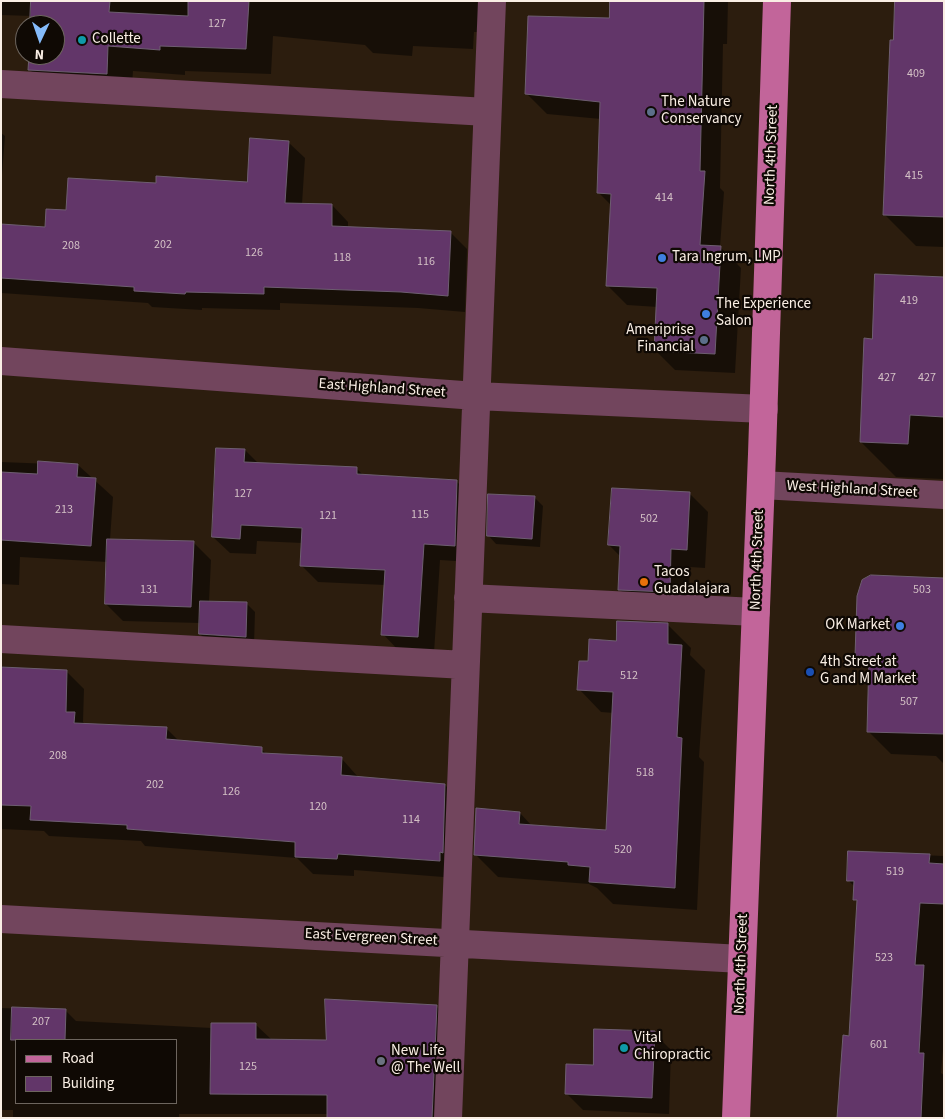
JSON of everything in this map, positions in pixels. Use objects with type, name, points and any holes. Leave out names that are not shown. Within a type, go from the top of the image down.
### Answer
[{"type":"main road","name":"North 4th Street","points":[[736,1118],[764,409],[776,1]]},
{"type":"street","points":[[448,1118],[492,1]]},
{"type":"street","points":[[1,84],[487,112]]},
{"type":"street","name":"East Highland Street","points":[[1,361],[476,396],[764,409]]},
{"type":"street","name":"West Highland Street","points":[[761,485],[944,494]]},
{"type":"street","points":[[468,598],[756,612]]},
{"type":"street","points":[[1,639],[465,664]]},
{"type":"street","name":"East Evergreen Street","points":[[1,919],[742,959]]},
{"type":"building","points":[[31,1],[110,1],[109,12],[188,16],[188,1],[249,1],[246,49],[160,46],[160,50],[108,46],[107,74],[28,70],[28,65],[65,65],[65,15],[30,15]]},
{"type":"building","points":[[610,1],[704,1],[700,171],[705,171],[700,245],[721,246],[715,354],[654,351],[657,288],[606,286],[611,194],[597,193],[600,102],[525,94],[528,16],[609,18]]},
{"type":"building","points":[[895,1],[944,1],[944,217],[883,215],[890,40],[893,40]]},
{"type":"building","points":[[250,138],[289,141],[285,203],[332,204],[332,226],[451,231],[448,296],[401,292],[264,287],[264,294],[186,292],[185,294],[134,291],[134,287],[1,278],[1,224],[45,227],[46,209],[66,210],[68,178],[156,183],[156,176],[247,182]]},
{"type":"building","points":[[875,274],[944,277],[944,417],[910,415],[908,444],[860,442],[864,338],[872,339]]},
{"type":"building","points":[[216,448],[245,449],[244,462],[357,467],[357,474],[457,480],[455,546],[424,544],[418,637],[381,635],[385,570],[300,566],[302,528],[241,525],[240,539],[212,537]]},
{"type":"building","points":[[38,461],[78,464],[77,477],[96,478],[91,546],[1,540],[1,472],[37,474]]},
{"type":"building","points":[[612,488],[690,492],[687,550],[671,549],[670,592],[618,590],[620,546],[608,545]]},
{"type":"building","points":[[488,494],[535,496],[532,539],[487,536]]},
{"type":"building","points":[[107,539],[194,541],[191,607],[105,604]]},
{"type":"building","points":[[871,575],[944,578],[944,734],[867,732],[869,657],[855,656],[857,596],[862,580]]},
{"type":"building","points":[[200,601],[247,602],[246,637],[199,634]]},
{"type":"building","points":[[617,621],[668,623],[668,644],[682,645],[677,737],[682,738],[675,888],[589,882],[590,867],[568,865],[568,862],[474,855],[476,808],[520,812],[519,824],[606,830],[613,692],[577,690],[579,661],[588,661],[589,639],[616,641]]},
{"type":"building","points":[[1,667],[67,670],[66,712],[75,712],[74,723],[167,727],[166,739],[262,747],[262,753],[342,757],[341,775],[445,784],[443,853],[440,852],[440,861],[338,854],[337,859],[295,857],[295,842],[127,829],[127,825],[30,820],[31,806],[1,805]]},
{"type":"building","points":[[848,851],[930,854],[929,863],[944,864],[944,904],[920,903],[915,965],[924,965],[919,1053],[924,1053],[921,1118],[837,1118],[843,1035],[849,1036],[857,900],[853,900],[854,881],[847,881]]},
{"type":"building","name":"New Life @ The Well","points":[[325,999],[437,1005],[432,1118],[327,1118],[327,1095],[210,1094],[211,1023],[256,1023],[256,1039],[326,1040]]},
{"type":"building","points":[[12,1007],[66,1009],[65,1039],[11,1040]]},
{"type":"building","name":"Vital Chiropractic","points":[[594,1029],[655,1031],[652,1098],[565,1094],[566,1064],[593,1065]]},
{"type":"place","name":"Collette","points":[[82,40]]},
{"type":"place","name":"The Nature Conservancy","points":[[651,112]]},
{"type":"place","name":"Tara Ingrum, LMP","points":[[662,258]]},
{"type":"place","name":"The Experience Salon","points":[[706,314]]},
{"type":"place","name":"Ameriprise Financial","points":[[704,340]]},
{"type":"place","name":"Tacos Guadalajara","points":[[644,582]]},
{"type":"place","name":"OK Market","points":[[900,626]]},
{"type":"place","name":"4th Street at G and M Market","points":[[810,672]]},
{"type":"place","name":"Vital Chiropractic","points":[[624,1048]]},
{"type":"place","name":"New Life @ The Well","points":[[381,1061]]}]
